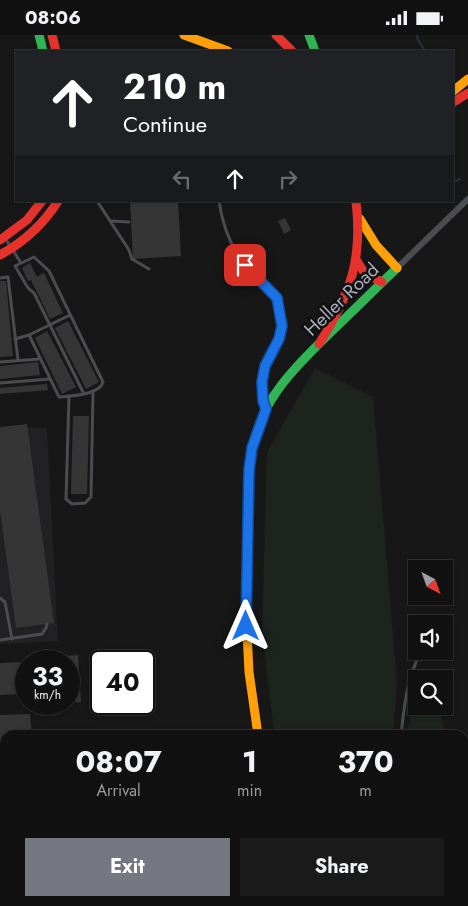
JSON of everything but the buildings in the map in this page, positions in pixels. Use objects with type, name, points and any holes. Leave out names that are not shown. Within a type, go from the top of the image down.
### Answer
[{"type":"main road","points":[[39,35],[43,50]]},
{"type":"main road","points":[[52,35],[56,50]]},
{"type":"main road","points":[[184,35],[212,43],[226,50]]},
{"type":"main road","points":[[276,35],[291,50]]},
{"type":"main road","points":[[309,35],[315,50]]},
{"type":"main road","points":[[454,90],[468,79]]},
{"type":"main road","points":[[454,102],[468,93]]},
{"type":"main road","points":[[3,239],[27,220],[41,202]]},
{"type":"main road","points":[[0,255],[12,249],[33,232],[46,219],[57,202]]},
{"type":"main road","points":[[319,344],[345,301],[358,261],[359,244],[356,202]]},
{"type":"main road","points":[[358,215],[372,242],[381,254],[397,268]]},
{"type":"main road","points":[[358,261],[366,274],[382,283]]},
{"type":"main road","name":"Heller Road","points":[[257,730],[250,680],[247,640],[248,488],[252,448],[266,409],[278,388],[295,367],[397,268]]},
{"type":"street","name":"Heller Road","points":[[397,268],[468,199]]},
{"type":"lane","points":[[219,202],[227,234],[236,252],[254,276],[277,298],[282,318],[281,332],[265,366],[263,375],[263,401],[266,409]]},
{"type":"lane","points":[[100,203],[129,250],[132,259],[149,269]]},
{"type":"lane","points":[[111,221],[129,222]]},
{"type":"lane","points":[[3,239],[21,263]]},
{"type":"lane","points":[[29,335],[59,397],[84,394],[100,388],[103,382],[49,271],[34,257],[16,266],[28,288],[34,293],[84,394]]},
{"type":"lane","points":[[0,278],[8,277],[18,360]]},
{"type":"lane","points":[[15,339],[29,335],[70,315]]},
{"type":"lane","points":[[0,361],[40,359]]},
{"type":"lane","points":[[0,383],[50,379]]},
{"type":"lane","points":[[69,396],[66,499],[72,505],[85,503],[91,497],[93,391]]},
{"type":"lane","points":[[0,598],[5,603],[12,639]]},
{"type":"lane","points":[[0,640],[42,634],[47,624]]},
{"type":"lane","points":[[402,730],[406,691],[417,660]]},
{"type":"shaded area","points":[[315,368],[373,397],[397,683],[393,730],[274,730],[262,629],[267,452]]},
{"type":"shaded area","points":[[0,428],[47,428],[58,641],[0,644]]},
{"type":"shaded area","points":[[411,715],[440,715],[445,730],[408,730]]},
{"type":"waterway","points":[[417,35],[424,50]]},
{"type":"waterway","points":[[454,182],[460,179]]},
{"type":"traffic: fast","points":[[39,35],[43,50]]},
{"type":"traffic: fast","points":[[309,35],[315,50]]},
{"type":"traffic: fast","points":[[248,517],[249,474],[252,449],[257,431],[273,398],[295,368],[397,268]]},
{"type":"traffic: slow","points":[[184,35],[225,50]]},
{"type":"traffic: slow","points":[[454,90],[468,79]]},
{"type":"traffic: slow","points":[[360,219],[376,245],[397,268]]},
{"type":"traffic: slow","points":[[248,517],[246,612],[249,672],[257,730]]},
{"type":"traffic: jam","points":[[52,35],[56,50]]},
{"type":"traffic: jam","points":[[276,35],[291,50]]},
{"type":"traffic: jam","points":[[454,102],[468,93]]},
{"type":"traffic: jam","points":[[0,240],[27,220],[41,202]]},
{"type":"traffic: jam","points":[[0,255],[32,232],[46,218],[57,202]]},
{"type":"traffic: jam","points":[[319,344],[339,309],[352,276],[358,242],[356,202]]},
{"type":"traffic: jam","points":[[357,261],[365,274],[382,282]]},
{"type":"route","points":[[245,265],[277,298],[282,318],[279,339],[265,366],[263,375],[263,401],[266,409],[252,448],[249,470],[246,626]]}]
